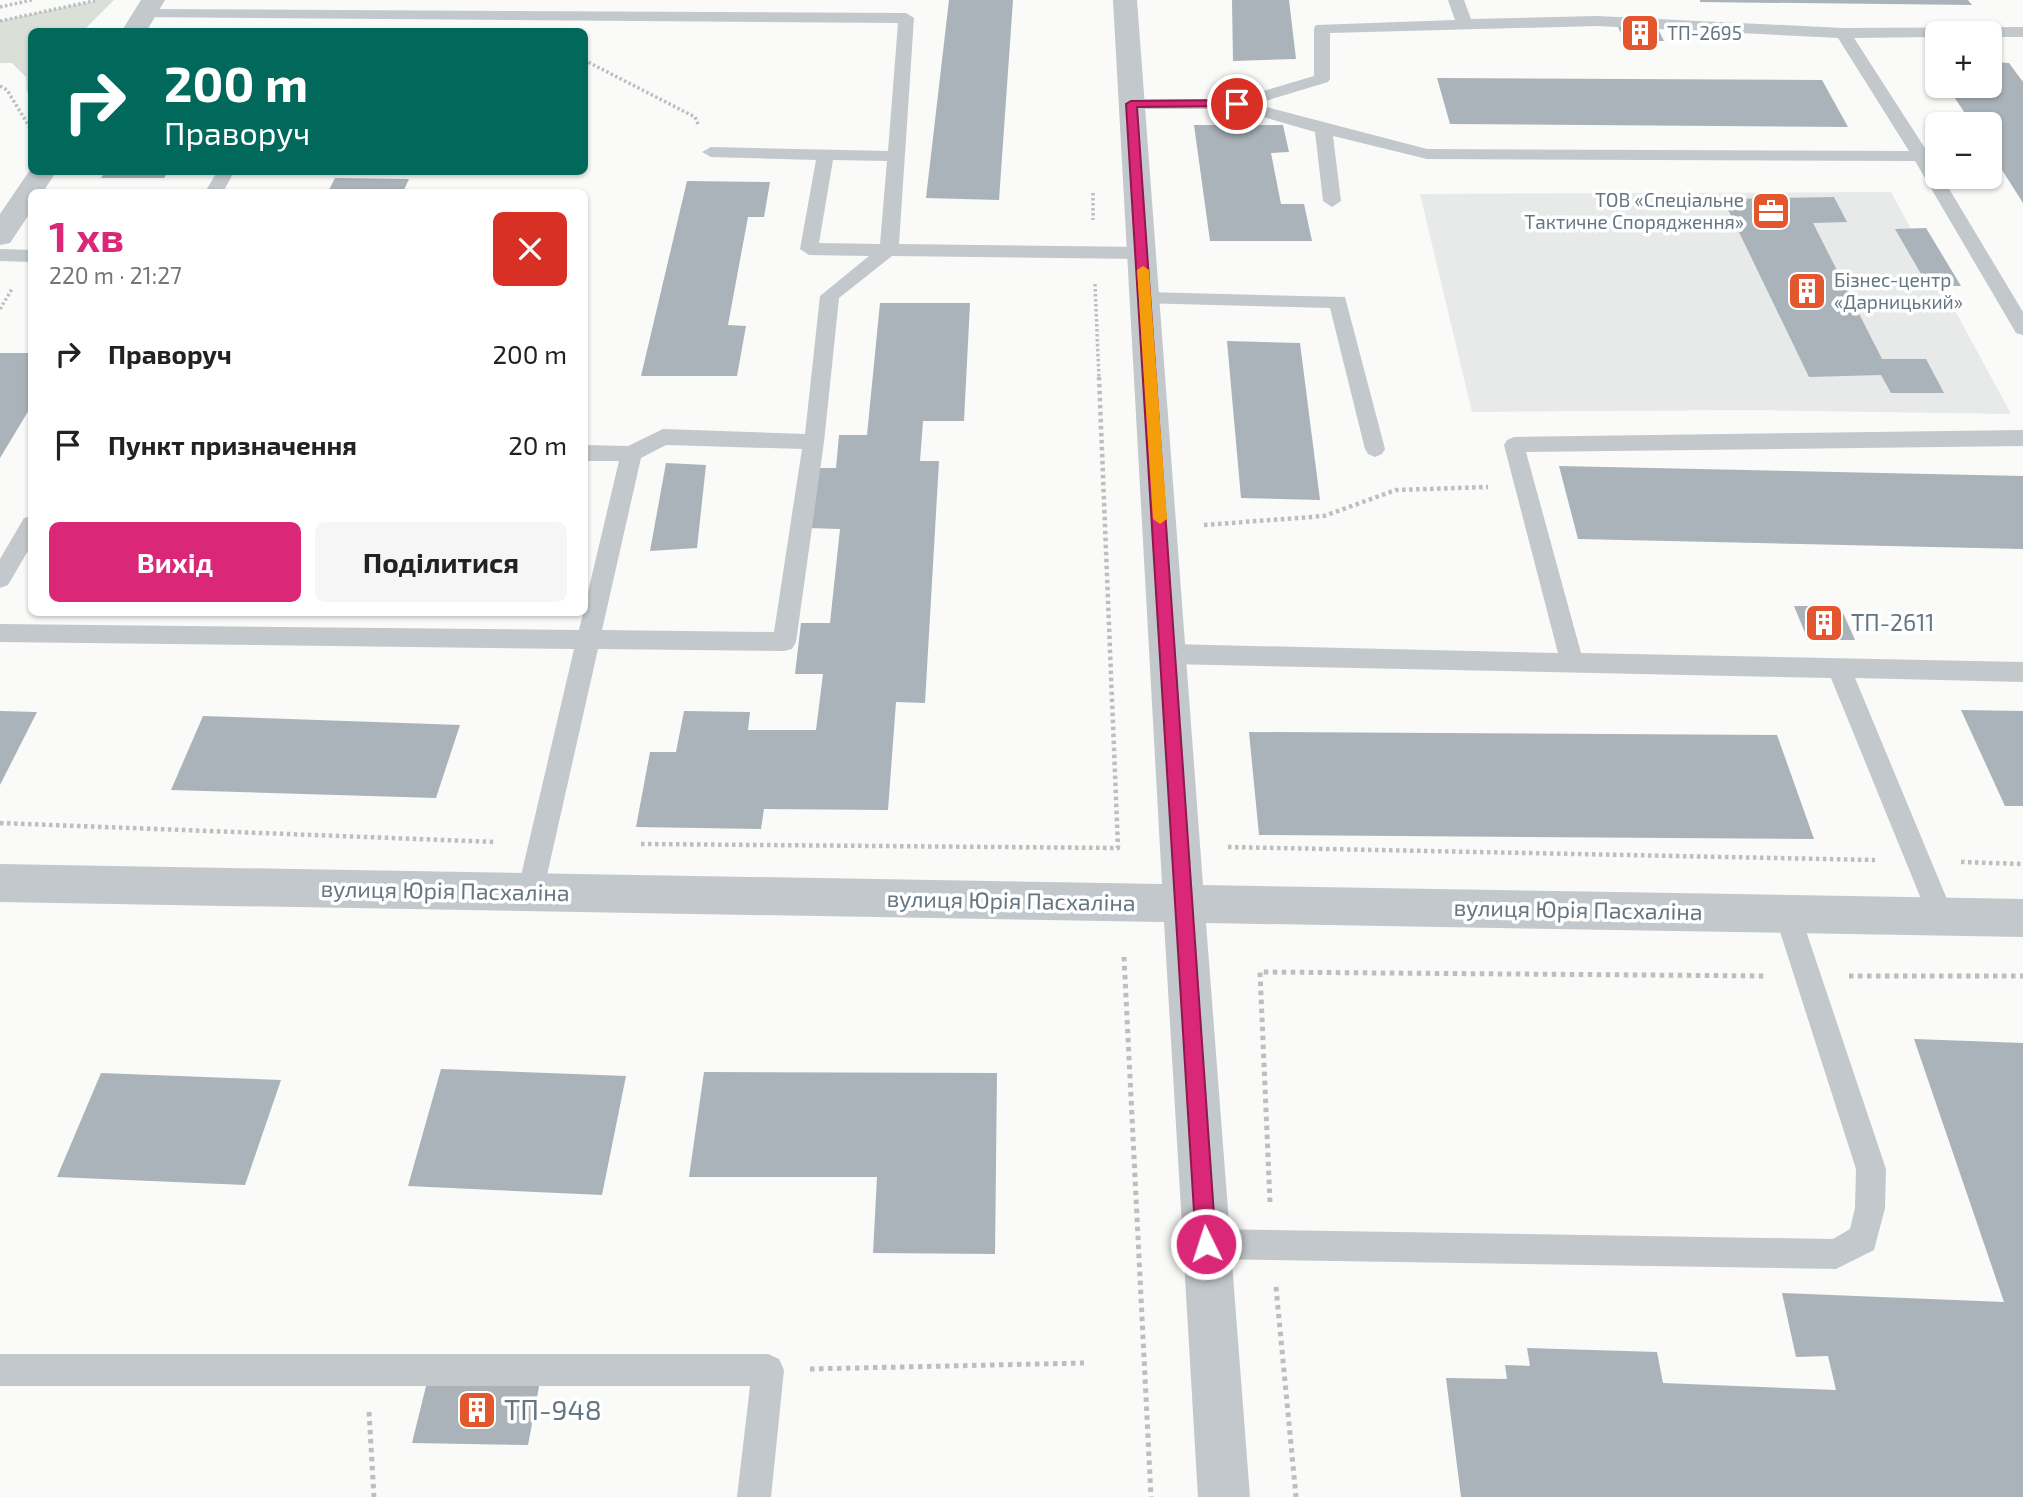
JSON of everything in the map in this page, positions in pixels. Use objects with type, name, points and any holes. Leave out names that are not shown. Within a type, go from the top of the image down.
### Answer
[{"type":"street","points":[[1125,0],[1169,654],[1182,904],[1224,1497]]},
{"type":"street","points":[[0,236],[28,193]]},
{"type":"street","name":"вулиця Юрія Пасхаліна","points":[[0,883],[2023,918]]},
{"type":"lane","points":[[1456,0],[1465,26]]},
{"type":"lane","points":[[0,633],[784,642],[814,442],[830,296],[889,248],[906,18],[746,8],[143,15]]},
{"type":"lane","points":[[301,28],[307,14]]},
{"type":"lane","points":[[1237,104],[1322,79],[1322,28],[1645,22],[1843,33],[2023,32]]},
{"type":"lane","points":[[1843,33],[1921,156],[2023,328]]},
{"type":"lane","points":[[1131,104],[1237,104],[1323,129],[1427,153],[1921,156]]},
{"type":"lane","points":[[1323,129],[1332,201]]},
{"type":"lane","points":[[711,152],[896,156]]},
{"type":"lane","points":[[825,155],[809,248],[1142,253]]},
{"type":"lane","points":[[0,255],[28,256]]},
{"type":"lane","points":[[1144,298],[1338,302],[1374,449]]},
{"type":"lane","points":[[588,453],[631,454],[663,437],[814,442]]},
{"type":"lane","points":[[1572,663],[1514,445],[2023,438]]},
{"type":"lane","points":[[530,893],[631,454]]},
{"type":"lane","points":[[0,579],[28,531]]},
{"type":"lane","points":[[1169,654],[2023,672]]},
{"type":"lane","points":[[1839,668],[1941,916]]},
{"type":"lane","points":[[1206,1244],[1836,1254],[1863,1239],[1870,1208],[1871,1169],[1787,914]]},
{"type":"lane","points":[[0,1370],[768,1370],[754,1497]]},
{"type":"path","points":[[0,7],[32,0]]},
{"type":"path","points":[[0,21],[98,0]]},
{"type":"path","points":[[588,62],[695,117],[711,152]]},
{"type":"path","points":[[0,86],[7,90],[28,124]]},
{"type":"path","points":[[1093,182],[1118,848]]},
{"type":"path","points":[[1203,525],[1324,516],[1396,490],[1526,488]]},
{"type":"path","points":[[1228,849],[2023,864]]},
{"type":"path","points":[[1124,957],[1151,1497]]},
{"type":"path","points":[[1260,972],[2023,976]]},
{"type":"path","points":[[768,1370],[1084,1363]]},
{"type":"path","points":[[366,1370],[374,1497]]},
{"type":"shaded area","points":[[99,0],[114,0],[86,28],[28,28],[27,93],[26,77],[12,63],[0,63],[0,21]]},
{"type":"shaded area","points":[[1891,192],[2011,414],[1749,410],[1472,412],[1420,194]]},
{"type":"building","points":[[949,0],[1013,0],[999,200],[926,198]]},
{"type":"building","points":[[1232,0],[1289,0],[1296,59],[1233,61]]},
{"type":"building","points":[[1968,0],[1972,5],[1700,2]]},
{"type":"building","name":"ТП-2695","points":[[1617,25],[1656,25],[1664,41],[1625,41]]},
{"type":"building","points":[[2002,63],[2009,63],[2023,82],[2023,203],[2002,170],[2002,112],[1964,112],[1955,98],[2002,98]]},
{"type":"building","points":[[1437,78],[1822,80],[1848,127],[1450,124]]},
{"type":"building","points":[[1194,125],[1283,125],[1289,152],[1271,153],[1281,204],[1304,204],[1312,241],[1210,241]]},
{"type":"building","points":[[103,175],[166,175],[164,178],[101,178]]},
{"type":"building","points":[[335,178],[409,179],[404,189],[330,189]]},
{"type":"building","points":[[687,181],[770,182],[764,217],[748,217],[728,325],[746,326],[737,376],[641,376]]},
{"type":"building","name":"Бізнес-центр «Дарницький»","points":[[1834,197],[1847,222],[1813,223],[1882,359],[1926,359],[1944,393],[1891,393],[1881,375],[1809,377],[1723,199]]},
{"type":"building","points":[[1926,228],[1961,286],[1928,286],[1895,229]]},
{"type":"building","points":[[880,303],[970,303],[964,421],[923,421],[920,461],[939,461],[925,703],[896,702],[888,810],[764,809],[761,829],[636,827],[650,752],[676,752],[684,711],[750,712],[748,730],[816,730],[823,674],[795,674],[801,623],[830,623],[840,529],[807,528],[814,468],[836,468],[839,435],[867,435]]},
{"type":"building","points":[[1227,341],[1300,343],[1320,500],[1241,498]]},
{"type":"building","points":[[0,353],[28,353],[28,412],[0,458]]},
{"type":"building","points":[[666,463],[706,465],[697,548],[650,551]]},
{"type":"building","points":[[1559,466],[2023,476],[2023,549],[1578,539]]},
{"type":"building","name":"ТП-2611","points":[[1794,606],[1840,606],[1855,640],[1808,640]]},
{"type":"building","points":[[1961,710],[2023,711],[2023,806],[2005,806]]},
{"type":"building","points":[[0,711],[37,712],[0,785]]},
{"type":"building","points":[[203,716],[460,725],[436,798],[171,790]]},
{"type":"building","points":[[1249,732],[1777,735],[1814,839],[1259,835]]},
{"type":"building","points":[[1914,1039],[2023,1043],[2023,1497],[1461,1497],[1446,1378],[1507,1379],[1505,1365],[1530,1366],[1527,1348],[1657,1352],[1663,1383],[1836,1390],[1828,1356],[1796,1357],[1782,1293],[2004,1302]]},
{"type":"building","points":[[441,1069],[626,1076],[602,1195],[408,1186]]},
{"type":"building","points":[[704,1072],[997,1073],[995,1254],[873,1253],[877,1177],[689,1177]]},
{"type":"building","points":[[101,1073],[281,1080],[245,1185],[57,1177]]},
{"type":"building","name":"ТП-948","points":[[429,1374],[541,1376],[528,1445],[412,1443]]},
{"type":"slow traffic","points":[[1143,270],[1160,519]]},
{"type":"place","name":"ТП-2695","points":[[1640,33]]},
{"type":"place","name":"ТОВ «Спеціальне Тактичне Спорядження»","points":[[1771,211]]},
{"type":"place","name":"Бізнес-центр «Дарницький»","points":[[1807,291]]},
{"type":"place","name":"ТП-2611","points":[[1824,623]]},
{"type":"place","name":"ТП-948","points":[[477,1410]]},
{"type":"route","points":[[1206,1244],[1131,104],[1237,104]]}]
